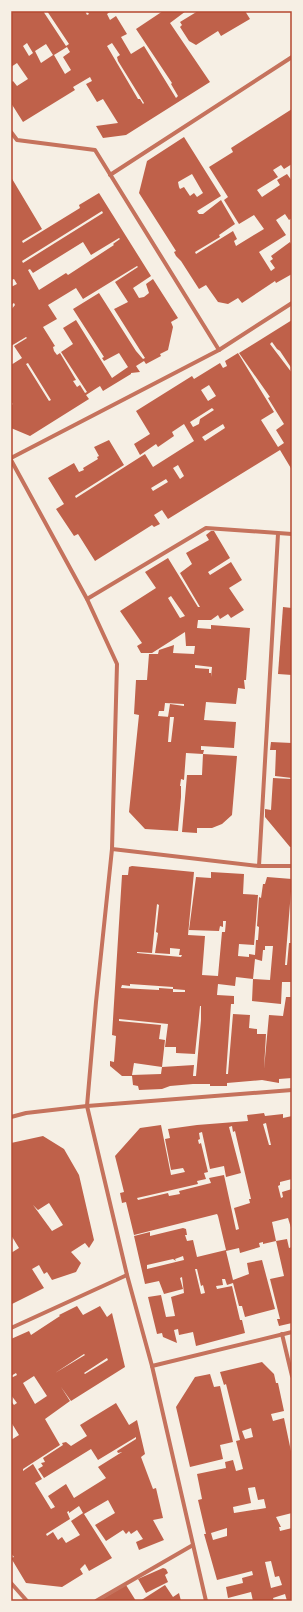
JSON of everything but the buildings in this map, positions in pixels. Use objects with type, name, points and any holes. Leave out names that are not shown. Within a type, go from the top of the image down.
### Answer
[{"type":"street","points":[[110,175],[292,57]]},
{"type":"street","points":[[11,132],[17,140],[95,150],[219,350]]},
{"type":"street","points":[[206,1601],[152,1366],[128,1275],[87,1106],[112,848],[117,664],[87,599],[11,459],[219,350],[292,303]]},
{"type":"street","points":[[87,599],[206,528],[292,534]]},
{"type":"street","points":[[259,866],[278,534]]},
{"type":"street","points":[[112,848],[259,866],[292,866]]},
{"type":"street","points":[[11,1117],[26,1113],[87,1106],[292,1090]]},
{"type":"street","points":[[11,1328],[128,1275]]},
{"type":"street","points":[[152,1366],[292,1332]]},
{"type":"street","points":[[282,1334],[292,1376]]},
{"type":"street","points":[[96,1601],[193,1545]]},
{"type":"street","points":[[11,1583],[27,1601]]}]
